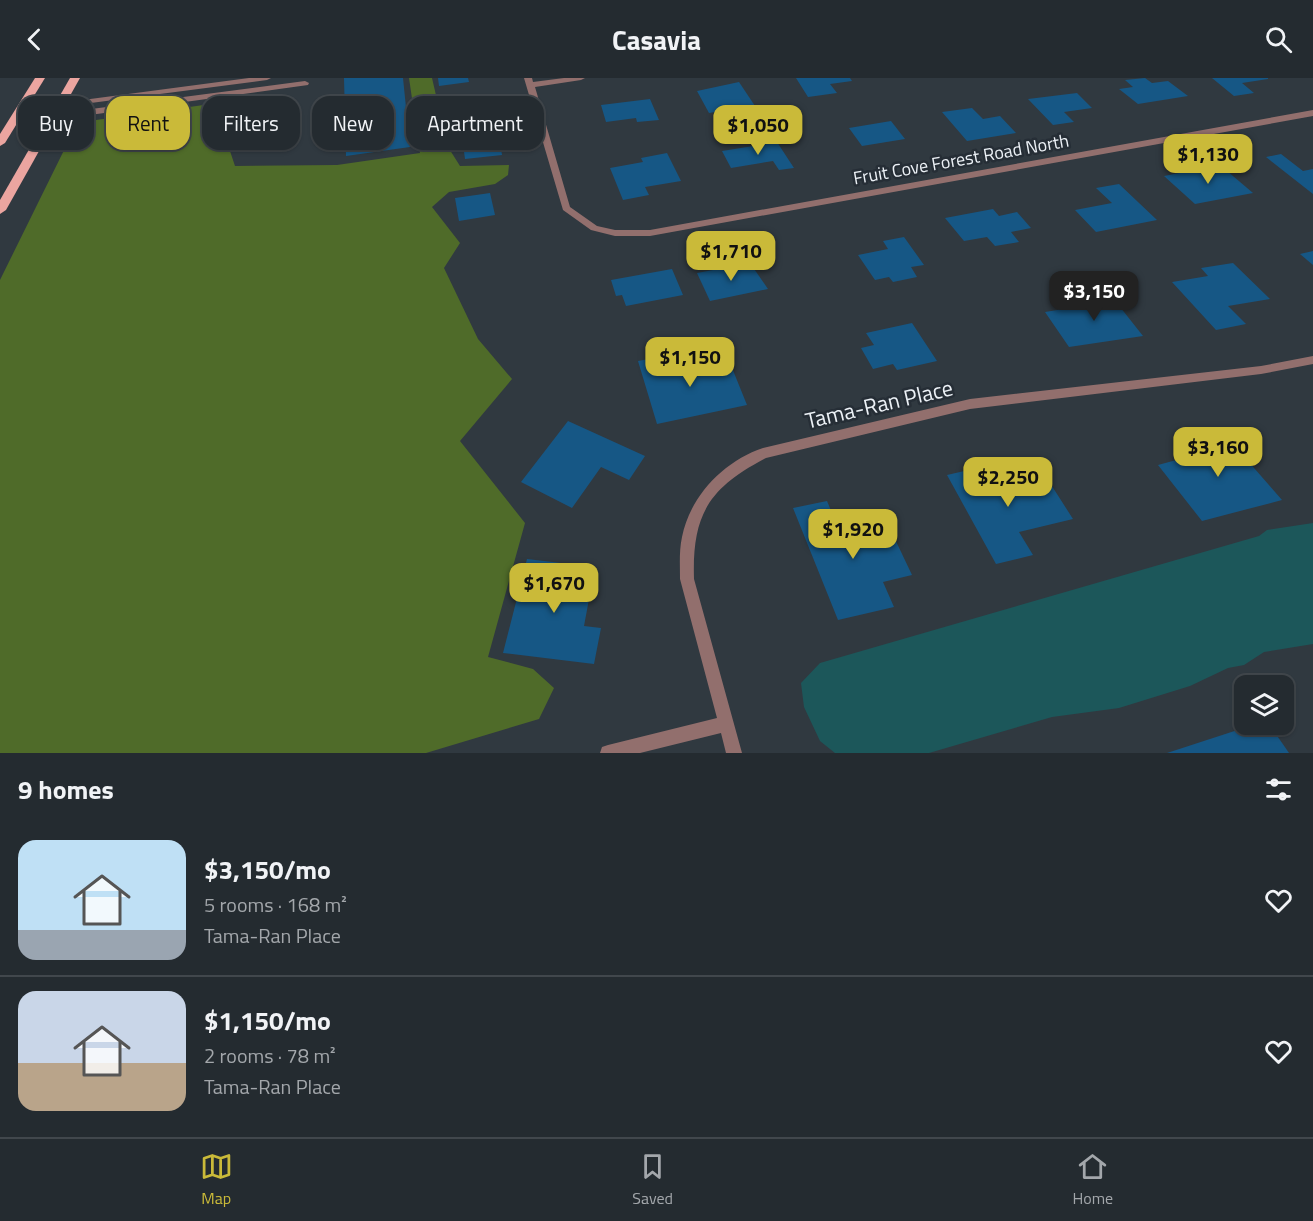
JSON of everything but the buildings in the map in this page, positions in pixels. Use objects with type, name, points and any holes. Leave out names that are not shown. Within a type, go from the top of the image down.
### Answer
[{"type":"main road","points":[[0,143],[40,78]]},
{"type":"main road","points":[[65,96],[75,78]]},
{"type":"main road","points":[[0,210],[34,150]]},
{"type":"street","points":[[94,101],[267,78]]},
{"type":"street","points":[[529,82],[581,78]]},
{"type":"street","name":"Fruit Cove Forest Road North","points":[[529,82],[566,208],[585,224],[615,233],[650,233],[1313,113]]},
{"type":"street","points":[[94,111],[305,83]]},
{"type":"street","name":"Tama-Ran Place","points":[[734,753],[687,579],[685,556],[688,536],[705,496],[736,466],[763,453],[970,404],[1227,374],[1313,360]]},
{"type":"street","points":[[608,753],[725,724]]},
{"type":"green space","points":[[409,78],[432,78],[436,96],[412,96]]},
{"type":"green space","points":[[202,105],[202,150],[230,150],[235,166],[337,165],[420,153],[420,150],[450,150],[460,166],[509,165],[508,175],[495,184],[449,192],[432,207],[460,243],[444,268],[478,339],[512,379],[460,441],[525,523],[488,657],[533,669],[554,688],[539,719],[426,753],[0,753],[0,280],[64,150],[94,150],[94,121],[106,119],[106,150],[190,150],[190,107]]},
{"type":"water","points":[[1313,523],[1313,644],[1264,652],[1244,665],[1228,668],[1190,686],[1119,708],[1052,717],[929,753],[835,753],[820,741],[804,707],[801,683],[820,663],[1259,536],[1267,530]]}]
